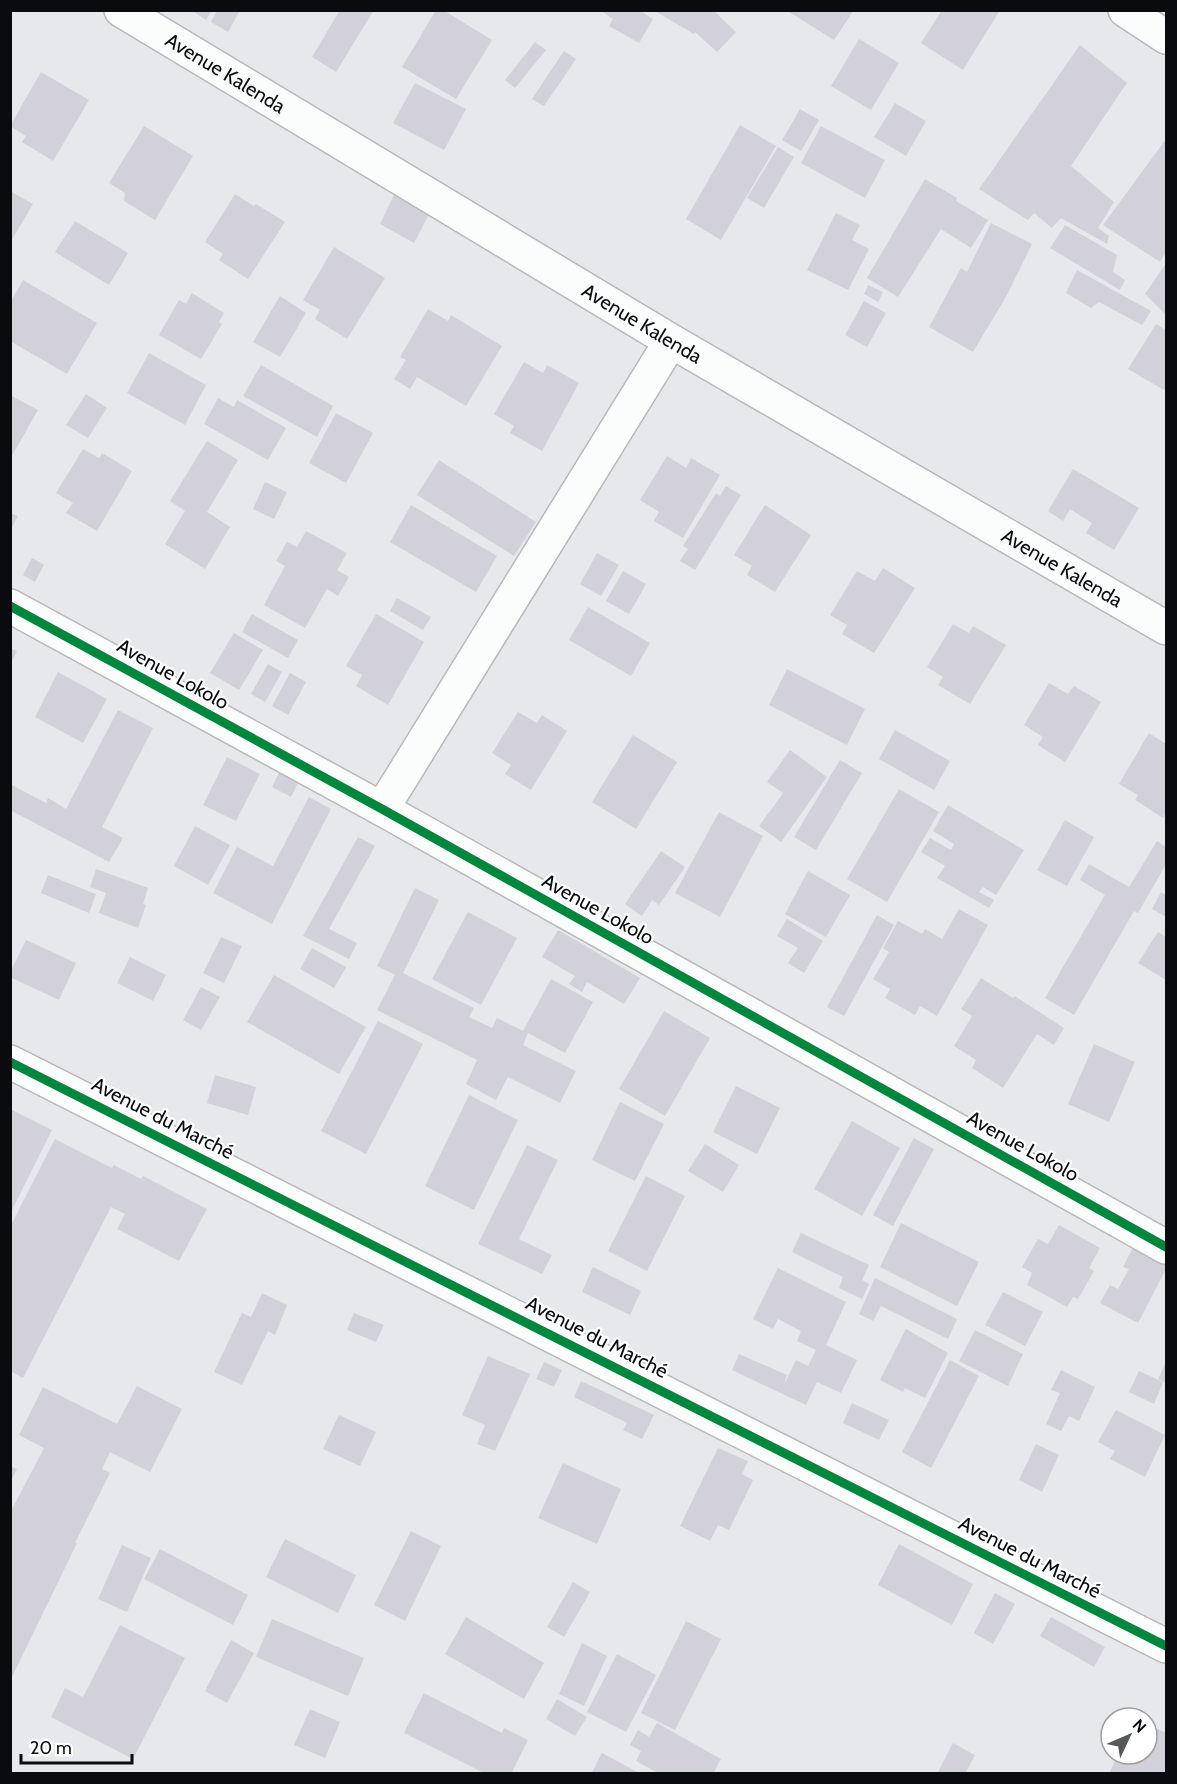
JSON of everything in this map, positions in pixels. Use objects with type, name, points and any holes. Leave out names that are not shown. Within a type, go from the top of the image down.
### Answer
[{"type":"street","name":"Avenue Kalenda","points":[[121,10],[671,341],[1167,628]]},
{"type":"street","points":[[1125,10],[1167,37]]},
{"type":"street","points":[[382,809],[671,341]]},
{"type":"street","name":"Avenue Lokolo","points":[[10,606],[382,809],[1167,1247]]},
{"type":"street","name":"Avenue du Marché","points":[[10,1062],[1167,1646]]},
{"type":"building","points":[[191,10],[212,10],[206,20]]},
{"type":"building","points":[[217,10],[240,10],[228,32],[211,22]]},
{"type":"building","points":[[340,10],[374,10],[336,72],[312,57]]},
{"type":"building","points":[[436,10],[443,10],[492,40],[456,99],[402,67]]},
{"type":"building","points":[[600,10],[639,10],[653,19],[639,43],[609,26],[613,19]]},
{"type":"building","points":[[653,10],[713,10],[736,32],[717,52],[695,32],[694,34]]},
{"type":"building","points":[[786,10],[854,10],[834,40]]},
{"type":"building","points":[[942,10],[1000,10],[963,70],[921,43]]},
{"type":"building","points":[[859,39],[899,63],[871,110],[831,86]]},
{"type":"building","points":[[535,42],[546,50],[515,88],[505,80]]},
{"type":"building","points":[[1080,45],[1127,83],[1071,166],[1114,202],[1098,228],[1109,236],[1107,244],[1061,218],[1052,228],[1034,213],[1028,220],[979,189]]},
{"type":"building","points":[[564,51],[576,59],[544,106],[532,99]]},
{"type":"building","points":[[41,72],[89,100],[53,161],[22,142],[26,136],[10,126]]},
{"type":"building","points":[[415,83],[466,109],[444,150],[393,123]]},
{"type":"building","points":[[895,103],[926,121],[906,156],[874,137]]},
{"type":"building","points":[[800,109],[819,120],[801,151],[782,140]]},
{"type":"building","points":[[740,125],[776,146],[721,240],[686,219]]},
{"type":"building","points":[[144,126],[193,156],[155,220],[124,201],[125,193],[109,183]]},
{"type":"building","points":[[821,126],[885,160],[865,198],[801,163]]},
{"type":"building","points":[[1166,139],[1166,252],[1160,262],[1103,225]]},
{"type":"building","points":[[778,147],[794,157],[764,208],[747,198]]},
{"type":"building","points":[[925,179],[988,220],[971,248],[941,229],[898,297],[867,278]]},
{"type":"building","points":[[10,191],[33,204],[10,243]]},
{"type":"building","points":[[235,194],[285,222],[248,279],[219,260],[223,254],[205,242]]},
{"type":"building","points":[[394,195],[429,214],[414,243],[380,224]]},
{"type":"building","points":[[836,213],[860,225],[852,240],[869,249],[848,290],[807,270]]},
{"type":"building","points":[[75,221],[128,253],[109,285],[55,252]]},
{"type":"building","points":[[991,223],[1032,244],[1007,295],[973,352],[929,327],[961,268],[967,272]]},
{"type":"building","points":[[1065,225],[1117,255],[1113,272],[1125,280],[1120,290],[1050,248]]},
{"type":"building","points":[[334,247],[385,278],[347,339],[315,319],[320,310],[303,300]]},
{"type":"building","points":[[1166,263],[1166,315],[1145,294]]},
{"type":"building","points":[[1077,270],[1151,311],[1142,325],[1099,302],[1091,308],[1066,293]]},
{"type":"building","points":[[23,280],[97,323],[67,374],[10,341],[10,303]]},
{"type":"building","points":[[868,285],[883,292],[878,302],[864,294]]},
{"type":"building","points":[[192,293],[224,313],[219,322],[222,324],[201,359],[159,335],[179,300],[186,304]]},
{"type":"building","points":[[280,296],[306,313],[280,357],[253,342]]},
{"type":"building","points":[[864,301],[886,313],[867,347],[845,335]]},
{"type":"building","points":[[428,309],[448,321],[451,315],[502,346],[466,406],[417,377],[410,389],[394,379],[406,360],[400,357]]},
{"type":"building","points":[[1156,324],[1166,330],[1166,386],[1164,390],[1128,369]]},
{"type":"building","points":[[149,353],[206,385],[185,425],[127,393]]},
{"type":"building","points":[[524,362],[543,373],[547,365],[579,383],[542,451],[510,433],[514,426],[494,414]]},
{"type":"building","points":[[261,365],[333,406],[317,437],[243,396]]},
{"type":"building","points":[[86,394],[107,408],[88,438],[66,425]]},
{"type":"building","points":[[10,395],[38,410],[10,459]]},
{"type":"building","points":[[218,398],[234,407],[237,400],[286,428],[268,460],[204,424]]},
{"type":"building","points":[[336,413],[373,433],[346,483],[309,463]]},
{"type":"building","points":[[207,441],[238,460],[207,512],[230,527],[205,569],[165,544],[185,511],[170,501]]},
{"type":"building","points":[[83,449],[99,458],[102,453],[132,471],[97,531],[66,513],[73,503],[56,493]]},
{"type":"building","points":[[667,456],[686,468],[691,458],[720,475],[683,538],[654,521],[659,512],[640,500]]},
{"type":"building","points":[[439,460],[536,522],[514,556],[417,495]]},
{"type":"building","points":[[1073,469],[1139,508],[1114,550],[1086,533],[1092,523],[1070,509],[1063,521],[1048,511]]},
{"type":"building","points":[[265,482],[287,492],[274,519],[253,509]]},
{"type":"building","points":[[726,486],[741,495],[695,570],[680,561],[688,549],[683,546],[716,493],[720,496]]},
{"type":"building","points":[[411,505],[497,556],[476,592],[390,542]]},
{"type":"building","points":[[765,505],[811,535],[775,592],[747,575],[752,566],[734,555]]},
{"type":"building","points":[[10,513],[18,516],[10,531]]},
{"type":"building","points":[[306,531],[347,553],[337,570],[349,577],[338,596],[327,589],[305,628],[264,605],[285,566],[276,561],[287,542],[297,547]]},
{"type":"building","points":[[597,553],[619,565],[601,596],[580,584]]},
{"type":"building","points":[[32,558],[44,565],[35,582],[23,575]]},
{"type":"building","points":[[883,568],[915,588],[874,653],[842,634],[847,625],[830,615],[857,571],[875,581]]},
{"type":"building","points":[[623,571],[646,584],[629,614],[606,601]]},
{"type":"building","points":[[397,598],[431,617],[423,630],[390,611]]},
{"type":"building","points":[[588,607],[650,643],[631,676],[569,640]]},
{"type":"building","points":[[252,614],[298,640],[288,658],[242,632]]},
{"type":"building","points":[[376,614],[424,642],[388,705],[356,686],[362,675],[346,666]]},
{"type":"building","points":[[953,624],[969,633],[973,626],[1006,645],[970,704],[938,685],[943,677],[927,667]]},
{"type":"building","points":[[234,633],[263,650],[239,690],[210,673]]},
{"type":"building","points":[[10,648],[17,651],[10,665]]},
{"type":"building","points":[[268,664],[282,672],[265,702],[251,694]]},
{"type":"building","points":[[787,669],[865,709],[847,745],[769,705]]},
{"type":"building","points":[[58,672],[107,699],[83,743],[35,717]]},
{"type":"building","points":[[290,673],[306,682],[288,715],[272,706]]},
{"type":"building","points":[[1049,683],[1068,694],[1074,686],[1101,702],[1065,762],[1038,745],[1043,737],[1024,725]]},
{"type":"building","points":[[118,710],[153,728],[102,827],[123,838],[109,862],[10,810],[10,784],[46,803],[48,798],[66,809]]},
{"type":"building","points":[[518,712],[537,723],[542,715],[567,731],[531,790],[505,774],[511,765],[492,753]]},
{"type":"building","points":[[895,730],[950,761],[934,790],[879,759]]},
{"type":"building","points":[[1149,733],[1166,744],[1166,812],[1163,818],[1135,800],[1138,795],[1119,784]]},
{"type":"building","points":[[633,735],[677,762],[636,829],[592,802]]},
{"type":"building","points":[[790,750],[827,777],[781,842],[759,826],[783,793],[767,782]]},
{"type":"building","points":[[227,757],[260,774],[236,821],[203,805]]},
{"type":"building","points":[[840,760],[862,773],[816,850],[794,837]]},
{"type":"building","points":[[281,769],[300,779],[291,797],[272,787]]},
{"type":"building","points":[[899,789],[939,812],[887,902],[847,879]]},
{"type":"building","points":[[309,797],[331,809],[272,924],[213,893],[237,847],[273,866]]},
{"type":"building","points":[[948,805],[1024,850],[996,895],[983,887],[979,892],[994,900],[989,908],[937,878],[945,866],[921,852],[930,838],[951,850],[954,844],[933,831]]},
{"type":"building","points":[[719,812],[763,836],[720,917],[675,893]]},
{"type":"building","points":[[1065,820],[1094,837],[1067,886],[1037,870]]},
{"type":"building","points":[[195,826],[230,845],[208,885],[174,866]]},
{"type":"building","points":[[358,837],[375,846],[329,929],[357,943],[349,959],[303,936]]},
{"type":"building","points":[[1157,841],[1166,847],[1166,864],[1138,913],[1134,911],[1074,1015],[1045,998],[1105,895],[1080,880],[1089,864],[1129,887]]},
{"type":"building","points":[[661,851],[685,867],[659,905],[652,900],[642,916],[625,904]]},
{"type":"building","points":[[96,869],[148,888],[143,904],[146,905],[138,928],[99,913],[106,893],[90,887]]},
{"type":"building","points":[[808,871],[850,895],[826,937],[785,914]]},
{"type":"building","points":[[48,875],[96,894],[89,913],[41,893]]},
{"type":"building","points":[[415,888],[439,900],[403,973],[474,1008],[469,1017],[492,1028],[497,1018],[523,1031],[551,979],[593,1002],[565,1053],[528,1033],[523,1045],[576,1071],[560,1103],[508,1077],[496,1100],[466,1084],[477,1060],[377,1010],[395,975],[377,966]]},
{"type":"building","points":[[1161,892],[1166,895],[1166,917],[1152,909]]},
{"type":"building","points":[[959,909],[988,925],[937,1016],[920,1006],[915,1015],[885,998],[890,989],[873,979],[889,952],[883,948],[898,921],[922,934],[925,929],[942,939]]},
{"type":"building","points":[[468,912],[517,938],[481,1005],[432,979]]},
{"type":"building","points":[[877,915],[894,925],[844,1016],[827,1007]]},
{"type":"building","points":[[787,919],[823,941],[804,973],[788,963],[798,948],[777,936]]},
{"type":"building","points":[[558,930],[640,978],[624,1004],[587,982],[582,992],[569,984],[575,976],[542,957]]},
{"type":"building","points":[[1158,932],[1166,937],[1166,980],[1138,963]]},
{"type":"building","points":[[221,937],[242,946],[224,983],[203,973]]},
{"type":"building","points":[[26,940],[76,963],[59,1000],[10,977]]},
{"type":"building","points":[[312,948],[346,967],[334,988],[300,969]]},
{"type":"building","points":[[130,957],[166,975],[153,1001],[117,983]]},
{"type":"building","points":[[274,975],[366,1027],[339,1074],[247,1022]]},
{"type":"building","points":[[981,978],[1013,998],[1015,996],[1064,1028],[1054,1045],[1037,1034],[1003,1088],[972,1068],[976,1060],[954,1046],[972,1016],[961,1009]]},
{"type":"building","points":[[201,987],[220,997],[201,1030],[183,1020]]},
{"type":"building","points":[[664,1011],[710,1038],[665,1116],[619,1089]]},
{"type":"building","points":[[378,1021],[423,1044],[366,1154],[321,1131]]},
{"type":"building","points":[[1094,1044],[1135,1062],[1109,1122],[1068,1104]]},
{"type":"building","points":[[215,1075],[256,1087],[248,1115],[207,1103]]},
{"type":"building","points":[[736,1086],[780,1108],[757,1154],[713,1132]]},
{"type":"building","points":[[469,1095],[518,1120],[474,1210],[425,1186]]},
{"type":"building","points":[[620,1102],[664,1124],[635,1181],[592,1160]]},
{"type":"building","points":[[10,1109],[52,1130],[10,1214]]},
{"type":"building","points":[[852,1121],[900,1148],[862,1216],[814,1189]]},
{"type":"building","points":[[914,1138],[934,1149],[893,1226],[873,1215]]},
{"type":"building","points":[[55,1139],[112,1168],[114,1165],[141,1179],[143,1176],[207,1209],[179,1261],[117,1229],[125,1214],[111,1207],[23,1378],[10,1371],[10,1227]]},
{"type":"building","points":[[705,1144],[739,1165],[723,1192],[688,1171]]},
{"type":"building","points":[[527,1145],[558,1160],[519,1239],[552,1255],[542,1274],[478,1244]]},
{"type":"building","points":[[646,1176],[685,1196],[647,1271],[608,1251]]},
{"type":"building","points":[[901,1223],[979,1262],[957,1306],[880,1267]]},
{"type":"building","points":[[1059,1225],[1100,1248],[1089,1268],[1094,1271],[1078,1299],[1073,1297],[1067,1307],[1027,1285],[1032,1273],[1022,1267],[1038,1239],[1048,1244]]},
{"type":"building","points":[[801,1233],[869,1265],[862,1280],[869,1284],[862,1299],[839,1288],[843,1277],[792,1252]]},
{"type":"building","points":[[1134,1245],[1166,1262],[1166,1269],[1138,1323],[1100,1303],[1110,1285],[1118,1289],[1129,1269],[1123,1267]]},
{"type":"building","points":[[593,1267],[641,1291],[630,1315],[582,1292]]},
{"type":"building","points":[[778,1268],[846,1302],[826,1345],[857,1360],[841,1393],[817,1382],[806,1405],[732,1370],[739,1354],[787,1375],[784,1385],[796,1360],[808,1366],[816,1350],[797,1341],[801,1331],[778,1319],[773,1329],[753,1319]]},
{"type":"building","points":[[875,1278],[957,1319],[948,1339],[881,1306],[873,1321],[859,1314]]},
{"type":"building","points":[[1003,1292],[1043,1312],[1025,1346],[985,1325]]},
{"type":"building","points":[[262,1293],[287,1305],[275,1335],[268,1331],[242,1385],[214,1372],[242,1313],[251,1317]]},
{"type":"building","points":[[354,1313],[384,1325],[376,1342],[347,1330]]},
{"type":"building","points":[[906,1329],[948,1353],[925,1398],[905,1388],[903,1392],[880,1380]]},
{"type":"building","points":[[975,1330],[1023,1354],[1008,1386],[959,1361]]},
{"type":"building","points":[[488,1356],[530,1374],[495,1451],[477,1444],[485,1425],[462,1415]]},
{"type":"building","points":[[950,1360],[979,1376],[931,1468],[902,1452]]},
{"type":"building","points":[[544,1362],[562,1370],[554,1387],[536,1379]]},
{"type":"building","points":[[1166,1362],[1166,1383],[1158,1379]]},
{"type":"building","points":[[1061,1370],[1095,1387],[1079,1421],[1069,1416],[1061,1431],[1046,1424],[1060,1393],[1051,1390]]},
{"type":"building","points":[[1139,1371],[1163,1382],[1154,1404],[1129,1392]]},
{"type":"building","points":[[581,1381],[654,1415],[642,1439],[623,1430],[627,1423],[574,1397]]},
{"type":"building","points":[[137,1386],[182,1409],[150,1472],[110,1452],[102,1469],[110,1473],[10,1681],[10,1513],[44,1448],[19,1435],[43,1387],[117,1424]]},
{"type":"building","points":[[852,1403],[889,1420],[879,1440],[843,1423]]},
{"type":"building","points":[[1116,1410],[1165,1435],[1145,1477],[1110,1459],[1115,1451],[1098,1442]]},
{"type":"building","points":[[339,1415],[376,1432],[360,1466],[323,1449]]},
{"type":"building","points":[[1036,1444],[1059,1455],[1042,1492],[1019,1480]]},
{"type":"building","points":[[718,1448],[748,1461],[742,1474],[753,1480],[729,1530],[718,1525],[710,1541],[680,1526]]},
{"type":"building","points":[[563,1463],[621,1489],[597,1544],[538,1518]]},
{"type":"building","points":[[10,1466],[17,1469],[10,1483]]},
{"type":"building","points":[[411,1531],[441,1546],[405,1621],[374,1605]]},
{"type":"building","points":[[285,1539],[356,1575],[338,1613],[266,1577]]},
{"type":"building","points":[[899,1544],[973,1584],[952,1625],[878,1585]]},
{"type":"building","points":[[122,1545],[151,1558],[127,1612],[98,1599]]},
{"type":"building","points":[[160,1549],[248,1595],[233,1625],[144,1579]]},
{"type":"building","points":[[573,1582],[590,1592],[564,1637],[547,1627]]},
{"type":"building","points":[[995,1593],[1015,1604],[993,1644],[974,1633]]},
{"type":"building","points":[[466,1617],[544,1663],[524,1699],[445,1654]]},
{"type":"building","points":[[1051,1617],[1105,1647],[1094,1667],[1040,1636]]},
{"type":"building","points":[[272,1619],[364,1658],[348,1696],[256,1657]]},
{"type":"building","points":[[686,1621],[721,1639],[675,1730],[641,1713]]},
{"type":"building","points":[[120,1625],[185,1658],[133,1759],[51,1717],[65,1688],[83,1697]]},
{"type":"building","points":[[231,1640],[254,1653],[227,1703],[205,1691]]},
{"type":"building","points":[[582,1643],[607,1656],[584,1706],[559,1694]]},
{"type":"building","points":[[617,1654],[656,1675],[626,1732],[587,1712]]},
{"type":"building","points":[[424,1693],[502,1733],[504,1728],[528,1740],[511,1774],[481,1774],[482,1772],[404,1733]]},
{"type":"building","points":[[557,1699],[587,1717],[575,1736],[546,1719]]},
{"type":"building","points":[[310,1709],[340,1722],[325,1758],[294,1745]]},
{"type":"building","points":[[657,1723],[721,1759],[713,1774],[660,1774],[636,1761],[641,1751],[630,1745],[638,1730],[649,1737]]},
{"type":"building","points":[[1159,1730],[1166,1733],[1166,1774],[1113,1774],[1110,1772],[1113,1766],[1159,1766]]},
{"type":"building","points":[[953,1743],[975,1755],[965,1774],[937,1774]]},
{"type":"building","points":[[602,1753],[641,1774],[591,1774]]},
{"type":"cycle path","points":[[10,606],[382,809],[1166,1247]]},
{"type":"cycle path","points":[[10,1062],[1166,1646]]}]
